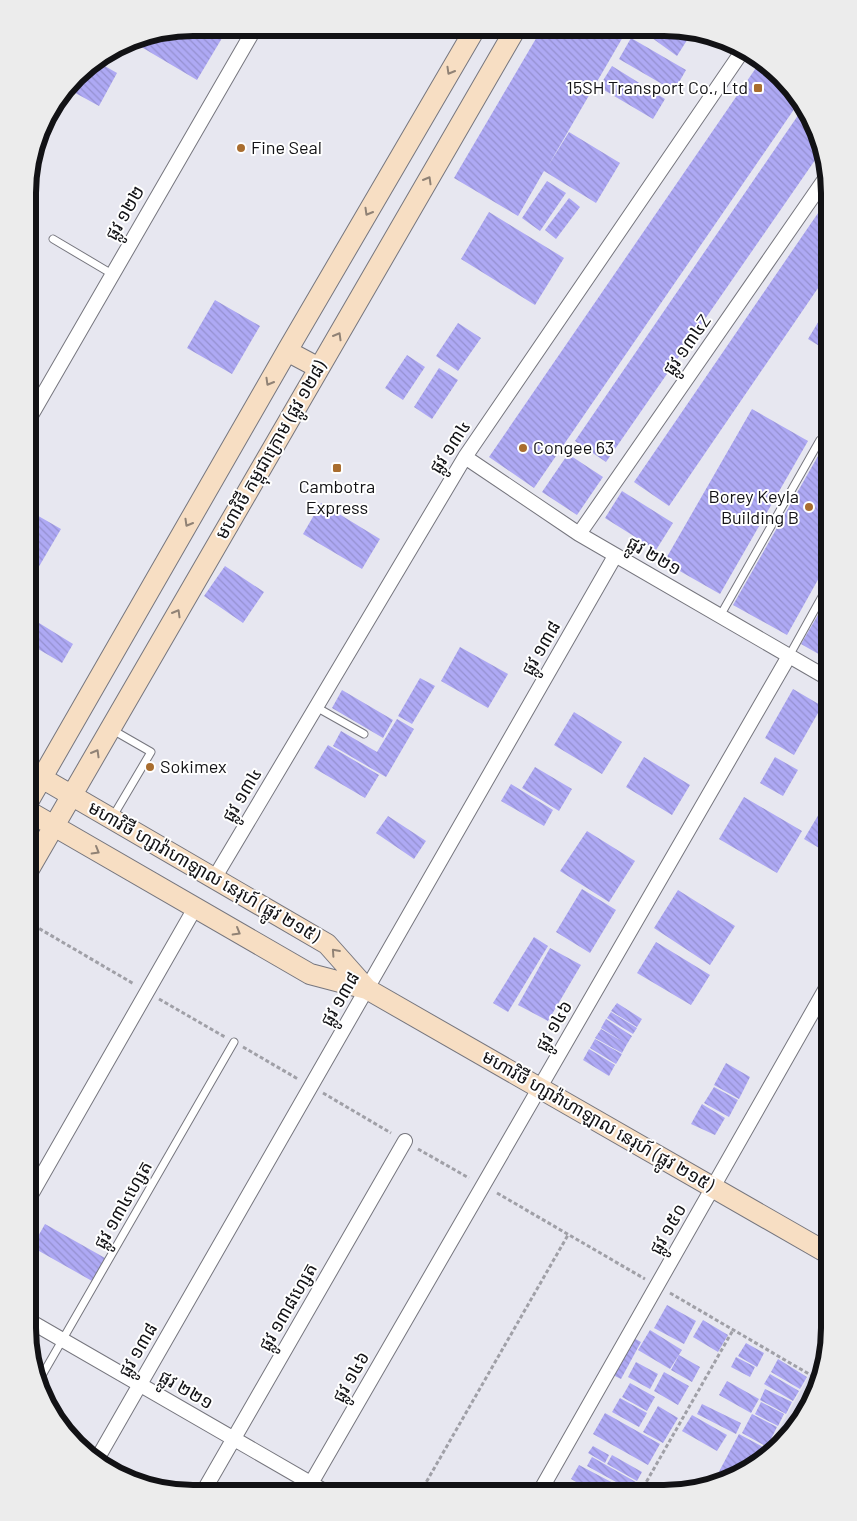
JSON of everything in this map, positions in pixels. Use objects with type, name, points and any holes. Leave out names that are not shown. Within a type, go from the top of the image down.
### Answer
[{"type":"main road","name":"មហាវិថី កម្ពុជាក្រោម (ផ្លូវ ១២៨)","points":[[36,772],[287,351],[471,36]]},
{"type":"main road","name":"មហាវិថី កម្ពុជាក្រោម (ផ្លូវ ១២៨)","points":[[36,857],[511,36]]},
{"type":"main road","points":[[287,351],[319,368]]},
{"type":"main road","name":"មហាវិថី ហ្សាវ៉ាហាឡាល នេរុហ៍ (ផ្លូវ ២១៥)","points":[[36,775],[215,877],[327,944],[367,988]]},
{"type":"main road","name":"មហាវិថី ហ្សាវ៉ាហាឡាល នេរុហ៍ (ផ្លូវ ២១៥)","points":[[36,816],[310,974],[367,988],[820,1249]]},
{"type":"street","name":"ផ្លូវ ១២២","points":[[36,406],[250,37]]},
{"type":"street","name":"ផ្លូវ ១៣៤","points":[[215,877],[465,457],[739,56]]},
{"type":"street","name":"ផ្លូវ ១៣៤Z","points":[[579,534],[820,186]]},
{"type":"street","name":"ផ្លូវ ២២១","points":[[465,457],[615,556],[821,674]]},
{"type":"street","name":"ផ្លូវ ១៣៨","points":[[100,1454],[615,556]]},
{"type":"street","name":"ផ្លូវ ១៤៦","points":[[310,1485],[788,656]]},
{"type":"street","points":[[36,1186],[195,908]]},
{"type":"street","name":"ផ្លូវ ១៥០","points":[[544,1485],[820,998]]},
{"type":"street","name":"ផ្លូវ ១៣៨ហ្សេត","points":[[207,1485],[405,1141]]},
{"type":"street","name":"ផ្លូវ ២២១","points":[[36,1325],[234,1439],[303,1485]]},
{"type":"lane","points":[[53,239],[112,274]]},
{"type":"lane","points":[[720,616],[820,440]]},
{"type":"lane","points":[[788,656],[821,599]]},
{"type":"lane","points":[[316,707],[364,734]]},
{"type":"lane","points":[[110,729],[151,752],[111,818]]},
{"type":"lane","name":"ផ្លូវ ១៣៤ហ្សេត","points":[[44,1374],[234,1042]]},
{"type":"path","points":[[36,927],[147,992]]},
{"type":"path","points":[[425,1485],[568,1235]]},
{"type":"path","points":[[645,1485],[734,1330]]},
{"type":"shaded area","points":[[817,1361],[800,1406],[772,1441]]},
{"type":"building","points":[[537,36],[623,36],[548,166],[569,132],[620,163],[596,203],[544,171],[518,216],[454,178]]},
{"type":"building","points":[[649,36],[688,38],[677,56]]},
{"type":"building","points":[[223,37],[197,80],[140,46],[163,39]]},
{"type":"building","points":[[631,38],[686,70],[674,91],[619,59]]},
{"type":"building","points":[[103,65],[117,73],[99,106],[73,92],[90,75]]},
{"type":"building","points":[[612,66],[665,99],[653,119],[599,87]]},
{"type":"building","points":[[756,67],[782,90],[795,108],[534,488],[489,457]]},
{"type":"building","points":[[799,114],[805,124],[816,158],[606,462],[575,441]]},
{"type":"building","points":[[547,181],[566,193],[540,231],[522,218]]},
{"type":"building","points":[[569,198],[580,207],[556,239],[545,230]]},
{"type":"building","points":[[821,209],[821,284],[669,506],[634,482]]},
{"type":"building","points":[[489,212],[564,258],[535,305],[461,259]]},
{"type":"building","points":[[215,300],[260,326],[232,374],[187,348]]},
{"type":"building","points":[[821,318],[821,347],[808,339]]},
{"type":"building","points":[[458,323],[481,338],[458,371],[436,356]]},
{"type":"building","points":[[407,355],[425,367],[403,400],[385,388]]},
{"type":"building","points":[[439,368],[458,380],[432,419],[414,407]]},
{"type":"building","points":[[752,409],[808,441],[720,594],[664,562]]},
{"type":"building","name":"Borey Keyla Building B","points":[[821,451],[821,575],[787,635],[733,605]]},
{"type":"building","points":[[568,454],[603,477],[577,515],[542,492]]},
{"type":"building","points":[[622,491],[673,523],[656,550],[605,518]]},
{"type":"building","points":[[321,503],[380,539],[362,569],[303,534]]},
{"type":"building","points":[[36,515],[61,529],[36,572]]},
{"type":"building","points":[[225,566],[264,592],[243,623],[204,596]]},
{"type":"building","points":[[821,610],[821,655],[801,644]]},
{"type":"building","points":[[36,621],[73,644],[62,663],[36,648]]},
{"type":"building","points":[[460,647],[508,674],[488,708],[441,681]]},
{"type":"building","points":[[420,678],[435,686],[412,724],[398,716]]},
{"type":"building","points":[[793,689],[821,705],[821,709],[794,755],[765,738]]},
{"type":"building","points":[[342,690],[393,720],[383,738],[332,708]]},
{"type":"building","points":[[574,712],[622,742],[602,774],[554,745]]},
{"type":"building","points":[[397,719],[414,729],[386,777],[333,746],[341,731],[377,752]]},
{"type":"building","points":[[328,745],[379,775],[365,798],[314,768]]},
{"type":"building","points":[[644,757],[690,785],[672,815],[626,787]]},
{"type":"building","points":[[775,757],[798,770],[783,796],[760,783]]},
{"type":"building","points":[[535,767],[572,789],[559,811],[522,788]]},
{"type":"building","points":[[511,784],[553,810],[544,826],[501,801]]},
{"type":"building","points":[[744,797],[802,831],[777,873],[719,839]]},
{"type":"building","points":[[820,811],[820,849],[804,839]]},
{"type":"building","points":[[388,816],[426,841],[414,859],[376,833]]},
{"type":"building","points":[[587,831],[635,861],[609,902],[560,871]]},
{"type":"building","points":[[582,889],[616,910],[590,953],[556,932]]},
{"type":"building","points":[[678,890],[735,926],[710,965],[654,928]]},
{"type":"building","points":[[534,937],[548,946],[508,1012],[493,1003]]},
{"type":"building","points":[[656,942],[710,975],[691,1005],[637,973]]},
{"type":"building","points":[[550,948],[581,965],[548,1021],[518,1005]]},
{"type":"building","points":[[617,1003],[642,1019],[637,1027],[611,1011]]},
{"type":"building","points":[[611,1012],[637,1028],[633,1034],[607,1018]]},
{"type":"building","points":[[606,1019],[632,1036],[627,1044],[601,1028]]},
{"type":"building","points":[[601,1029],[627,1044],[622,1053],[595,1038]]},
{"type":"building","points":[[595,1039],[622,1054],[616,1064],[590,1048]]},
{"type":"building","points":[[589,1049],[615,1065],[609,1076],[583,1060]]},
{"type":"building","points":[[726,1063],[750,1077],[739,1099],[714,1085]]},
{"type":"building","points":[[714,1087],[738,1100],[729,1117],[704,1103]]},
{"type":"building","points":[[702,1104],[725,1118],[715,1135],[691,1124]]},
{"type":"building","points":[[45,1224],[105,1258],[92,1281],[36,1249],[36,1240]]},
{"type":"building","points":[[667,1305],[696,1321],[684,1344],[654,1328]]},
{"type":"building","points":[[703,1320],[728,1335],[718,1352],[693,1337]]},
{"type":"building","points":[[650,1330],[682,1350],[670,1369],[638,1350]]},
{"type":"building","points":[[630,1336],[641,1342],[621,1379],[611,1374]]},
{"type":"building","points":[[746,1343],[764,1353],[757,1367],[738,1356]]},
{"type":"building","points":[[679,1355],[700,1367],[692,1382],[671,1370]]},
{"type":"building","points":[[736,1357],[755,1367],[750,1377],[731,1367]]},
{"type":"building","points":[[778,1359],[807,1377],[800,1389],[771,1372]]},
{"type":"building","points":[[636,1362],[658,1374],[650,1389],[628,1377]]},
{"type":"building","points":[[664,1372],[689,1386],[678,1405],[654,1391]]},
{"type":"building","points":[[770,1374],[799,1391],[793,1401],[764,1384]]},
{"type":"building","points":[[727,1381],[759,1399],[751,1413],[719,1395]]},
{"type":"building","points":[[630,1383],[655,1397],[647,1411],[622,1397]]},
{"type":"building","points":[[765,1389],[792,1402],[786,1414],[760,1400]]},
{"type":"building","points":[[620,1398],[647,1413],[639,1427],[612,1412]]},
{"type":"building","points":[[761,1402],[784,1414],[778,1426],[755,1414]]},
{"type":"building","points":[[702,1404],[741,1423],[736,1434],[697,1414]]},
{"type":"building","points":[[658,1406],[678,1418],[663,1443],[643,1432]]},
{"type":"building","points":[[605,1413],[660,1444],[648,1465],[593,1434]]},
{"type":"building","points":[[752,1414],[777,1427],[766,1446],[742,1433]]},
{"type":"building","points":[[692,1415],[727,1435],[717,1451],[682,1431]]},
{"type":"building","points":[[739,1434],[764,1448],[742,1464],[717,1475]]},
{"type":"building","points":[[593,1446],[609,1455],[605,1463],[588,1453]]},
{"type":"building","points":[[612,1455],[642,1472],[637,1481],[607,1464]]},
{"type":"building","points":[[592,1457],[641,1485],[621,1485],[587,1466]]},
{"type":"building","points":[[579,1465],[617,1485],[577,1485],[578,1483],[571,1479]]},
{"type":"place","name":"15SH Transport Co., Ltd","points":[[758,88]]},
{"type":"place","name":"Fine Seal","points":[[241,148]]},
{"type":"place","name":"Congee 63","points":[[523,448]]},
{"type":"place","name":"Cambotra Express","points":[[337,468]]},
{"type":"place","name":"Borey Keyla Building B","points":[[809,507]]},
{"type":"place","name":"Sokimex","points":[[150,767]]}]
